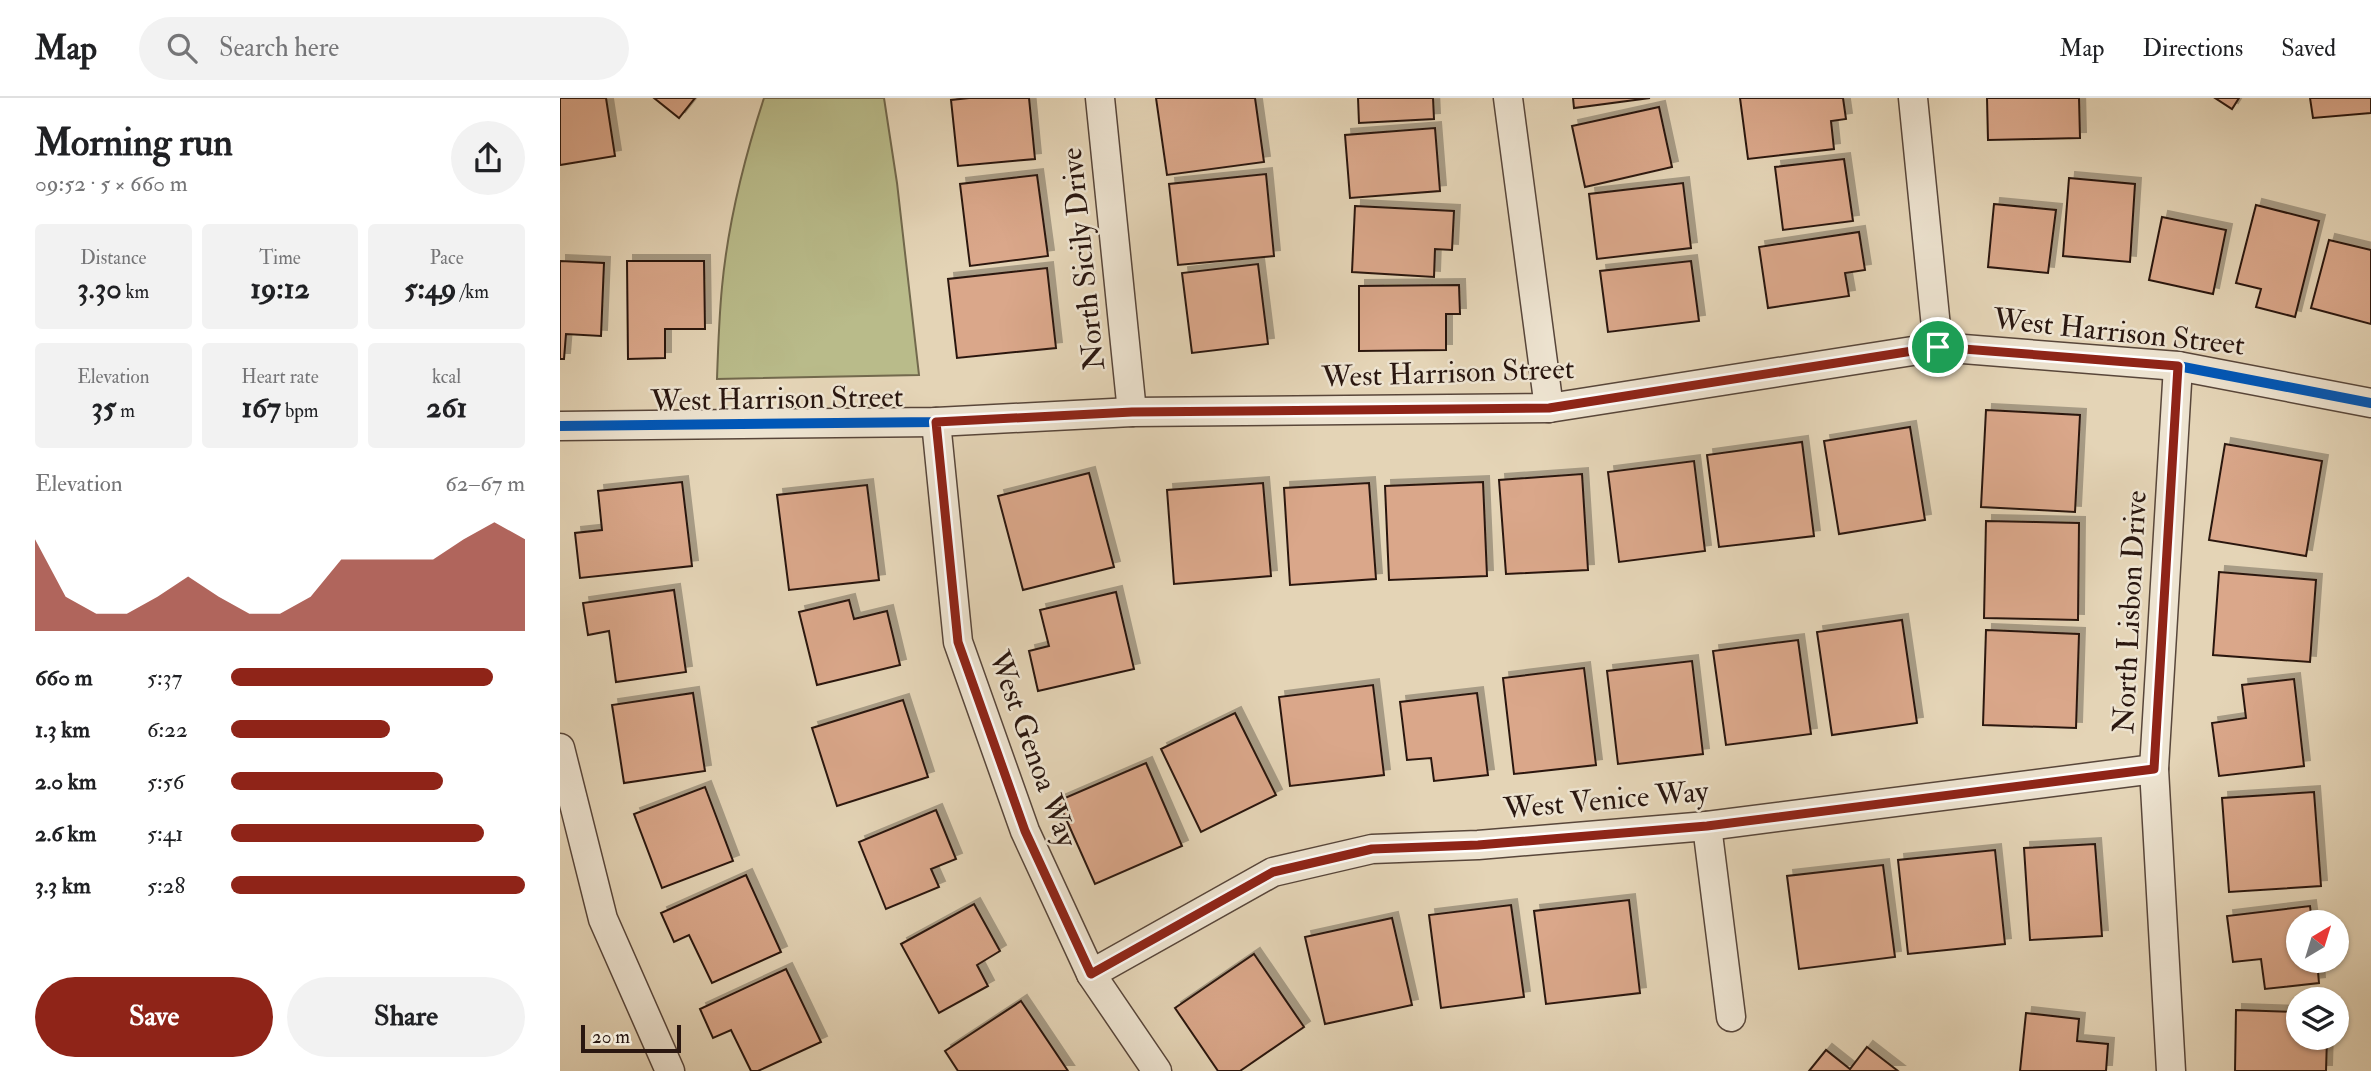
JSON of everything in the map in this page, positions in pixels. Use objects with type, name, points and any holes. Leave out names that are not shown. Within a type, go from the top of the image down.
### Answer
[{"type":"street","name":"North Sicily Drive","points":[[1100,98],[1132,412]]},
{"type":"street","points":[[1508,98],[1549,408]]},
{"type":"street","points":[[1913,98],[1938,347]]},
{"type":"street","name":"West Harrison Street","points":[[560,426],[936,422],[1132,412],[1549,408],[1938,347],[2178,366],[2371,402]]},
{"type":"street","name":"North Lisbon Drive","points":[[2171,1071],[2154,769],[2178,366]]},
{"type":"street","name":"West Genoa Way","points":[[936,422],[958,642],[1025,831],[1091,974],[1157,1071]]},
{"type":"street","points":[[560,748],[603,919],[670,1071]]},
{"type":"street","name":"West Venice Way","points":[[1091,974],[1273,872],[1372,849],[1478,845],[1707,826],[2154,769]]},
{"type":"street","points":[[1707,826],[1731,1017]]},
{"type":"green space","points":[[764,98],[884,98],[897,183],[919,375],[717,379],[721,299],[728,239],[750,144]]},
{"type":"building","points":[[560,98],[606,98],[615,156],[560,165]]},
{"type":"building","points":[[654,98],[695,98],[679,118]]},
{"type":"building","points":[[1029,98],[1035,159],[958,166],[951,100]]},
{"type":"building","points":[[1156,98],[1255,98],[1264,162],[1167,175]]},
{"type":"building","points":[[1358,98],[1433,98],[1434,119],[1359,123]]},
{"type":"building","points":[[1573,98],[1650,98],[1574,108]]},
{"type":"building","points":[[1740,98],[1843,98],[1846,119],[1831,121],[1834,149],[1748,159]]},
{"type":"building","points":[[1987,98],[2079,98],[2080,138],[1988,140]]},
{"type":"building","points":[[2215,98],[2239,98],[2232,109]]},
{"type":"building","points":[[2310,98],[2371,98],[2371,113],[2313,118]]},
{"type":"building","points":[[1659,107],[1672,167],[1585,187],[1572,126]]},
{"type":"building","points":[[1435,128],[1440,191],[1350,198],[1345,135]]},
{"type":"building","points":[[1844,159],[1853,221],[1783,230],[1775,167]]},
{"type":"building","points":[[1266,174],[1274,256],[1178,265],[1169,184]]},
{"type":"building","points":[[1037,175],[1048,256],[970,266],[960,184]]},
{"type":"building","points":[[2069,178],[2135,184],[2130,262],[2063,256]]},
{"type":"building","points":[[1683,183],[1691,248],[1597,259],[1589,194]]},
{"type":"building","points":[[1994,204],[2056,210],[2048,273],[1988,267]]},
{"type":"building","points":[[2256,205],[2319,221],[2295,317],[2256,307],[2261,289],[2236,283]]},
{"type":"building","points":[[1355,206],[1454,211],[1452,250],[1435,249],[1434,277],[1352,272]]},
{"type":"building","points":[[2162,217],[2226,230],[2213,294],[2149,280]]},
{"type":"building","points":[[1859,232],[1865,270],[1845,273],[1849,296],[1768,308],[1759,247]]},
{"type":"building","points":[[2329,240],[2371,250],[2371,324],[2311,308]]},
{"type":"building","points":[[560,261],[604,263],[601,336],[566,334],[564,359],[560,359]]},
{"type":"building","points":[[627,261],[704,261],[705,329],[665,329],[665,358],[628,359]]},
{"type":"building","points":[[1691,261],[1699,321],[1608,332],[1600,271]]},
{"type":"building","points":[[1258,264],[1268,344],[1192,353],[1182,273]]},
{"type":"building","points":[[1047,268],[1056,348],[957,358],[948,279]]},
{"type":"building","points":[[1459,285],[1460,314],[1446,314],[1446,350],[1359,351],[1359,286]]},
{"type":"building","points":[[1986,410],[2080,415],[2075,512],[1981,507]]},
{"type":"building","points":[[1910,427],[1925,520],[1839,534],[1824,441]]},
{"type":"building","points":[[1802,442],[1814,536],[1719,547],[1707,455]]},
{"type":"building","points":[[2225,444],[2322,461],[2306,556],[2209,540]]},
{"type":"building","points":[[1694,461],[1705,551],[1619,562],[1608,472]]},
{"type":"building","points":[[1089,473],[1114,567],[1023,590],[998,496]]},
{"type":"building","points":[[1582,474],[1588,570],[1506,574],[1499,480]]},
{"type":"building","points":[[682,482],[692,566],[580,578],[575,533],[602,530],[598,491]]},
{"type":"building","points":[[1483,482],[1487,576],[1389,580],[1385,486]]},
{"type":"building","points":[[1263,483],[1271,576],[1174,584],[1167,490]]},
{"type":"building","points":[[1369,483],[1376,579],[1290,585],[1284,488]]},
{"type":"building","points":[[867,485],[879,580],[789,590],[777,495]]},
{"type":"building","points":[[1986,521],[2079,523],[2078,620],[1984,618]]},
{"type":"building","points":[[2219,572],[2316,580],[2310,662],[2213,655]]},
{"type":"building","points":[[674,590],[686,672],[616,682],[609,631],[588,635],[583,603]]},
{"type":"building","points":[[1116,592],[1134,669],[1038,691],[1029,651],[1049,646],[1040,610]]},
{"type":"building","points":[[849,600],[854,619],[887,611],[900,665],[817,685],[799,612]]},
{"type":"building","points":[[1902,620],[1917,723],[1832,735],[1817,632]]},
{"type":"building","points":[[1986,630],[2079,634],[2076,728],[1983,725]]},
{"type":"building","points":[[1798,640],[1811,734],[1726,745],[1713,651]]},
{"type":"building","points":[[1692,661],[1703,754],[1618,764],[1607,671]]},
{"type":"building","points":[[1584,668],[1596,765],[1514,774],[1503,678]]},
{"type":"building","points":[[2294,679],[2304,766],[2219,776],[2212,723],[2246,718],[2242,685]]},
{"type":"building","points":[[1373,685],[1384,775],[1290,786],[1279,697]]},
{"type":"building","points":[[693,693],[705,771],[624,783],[612,705]]},
{"type":"building","points":[[1477,693],[1488,775],[1434,781],[1431,758],[1407,760],[1400,702]]},
{"type":"building","points":[[903,700],[928,777],[837,806],[812,728]]},
{"type":"building","points":[[1235,713],[1276,795],[1201,832],[1161,749]]},
{"type":"building","points":[[1146,763],[1182,846],[1095,884],[1058,801]]},
{"type":"building","points":[[705,787],[733,861],[662,888],[634,814]]},
{"type":"building","points":[[2314,792],[2321,886],[2229,892],[2222,798]]},
{"type":"building","points":[[936,810],[956,859],[931,869],[939,887],[886,909],[859,842]]},
{"type":"building","points":[[2095,844],[2102,936],[2030,940],[2024,848]]},
{"type":"building","points":[[1995,850],[2005,944],[1908,954],[1898,860]]},
{"type":"building","points":[[1883,865],[1895,957],[1799,969],[1787,876]]},
{"type":"building","points":[[746,875],[781,952],[712,983],[689,935],[674,942],[661,913]]},
{"type":"building","points":[[1629,900],[1640,993],[1546,1004],[1534,911]]},
{"type":"building","points":[[974,904],[1000,951],[977,965],[988,986],[939,1013],[901,944]]},
{"type":"building","points":[[1511,905],[1524,997],[1441,1008],[1429,915]]},
{"type":"building","points":[[2310,906],[2310,910],[2286,910],[2286,973],[2318,973],[2319,983],[2265,989],[2261,959],[2233,962],[2227,916]]},
{"type":"building","points":[[1392,918],[1412,1005],[1325,1024],[1305,937]]},
{"type":"building","points":[[1254,954],[1304,1027],[1240,1071],[1218,1071],[1175,1008]]},
{"type":"building","points":[[786,969],[821,1042],[758,1071],[751,1071],[731,1030],[713,1038],[700,1009]]},
{"type":"building","points":[[1021,1001],[1068,1071],[958,1071],[945,1051]]},
{"type":"building","points":[[2236,1010],[2286,1012],[2286,1050],[2327,1050],[2326,1071],[2235,1071]]},
{"type":"building","points":[[2026,1013],[2079,1019],[2077,1041],[2108,1044],[2106,1071],[2020,1071]]},
{"type":"building","points":[[1867,1047],[1898,1071],[1809,1071],[1826,1050],[1850,1069]]},
{"type":"cycle path","points":[[560,426],[936,422],[1132,412],[1549,408],[1938,347],[2178,366],[2371,403]]},
{"type":"cycle path","points":[[1091,974],[1273,872],[1372,849],[1478,845],[1707,826],[2154,769]]},
{"type":"route","points":[[1938,347],[2178,366],[2154,769],[1707,826],[1478,845],[1372,849],[1273,872],[1091,974],[1025,831],[958,642],[936,422],[1132,412],[1549,408],[1938,347]]}]
